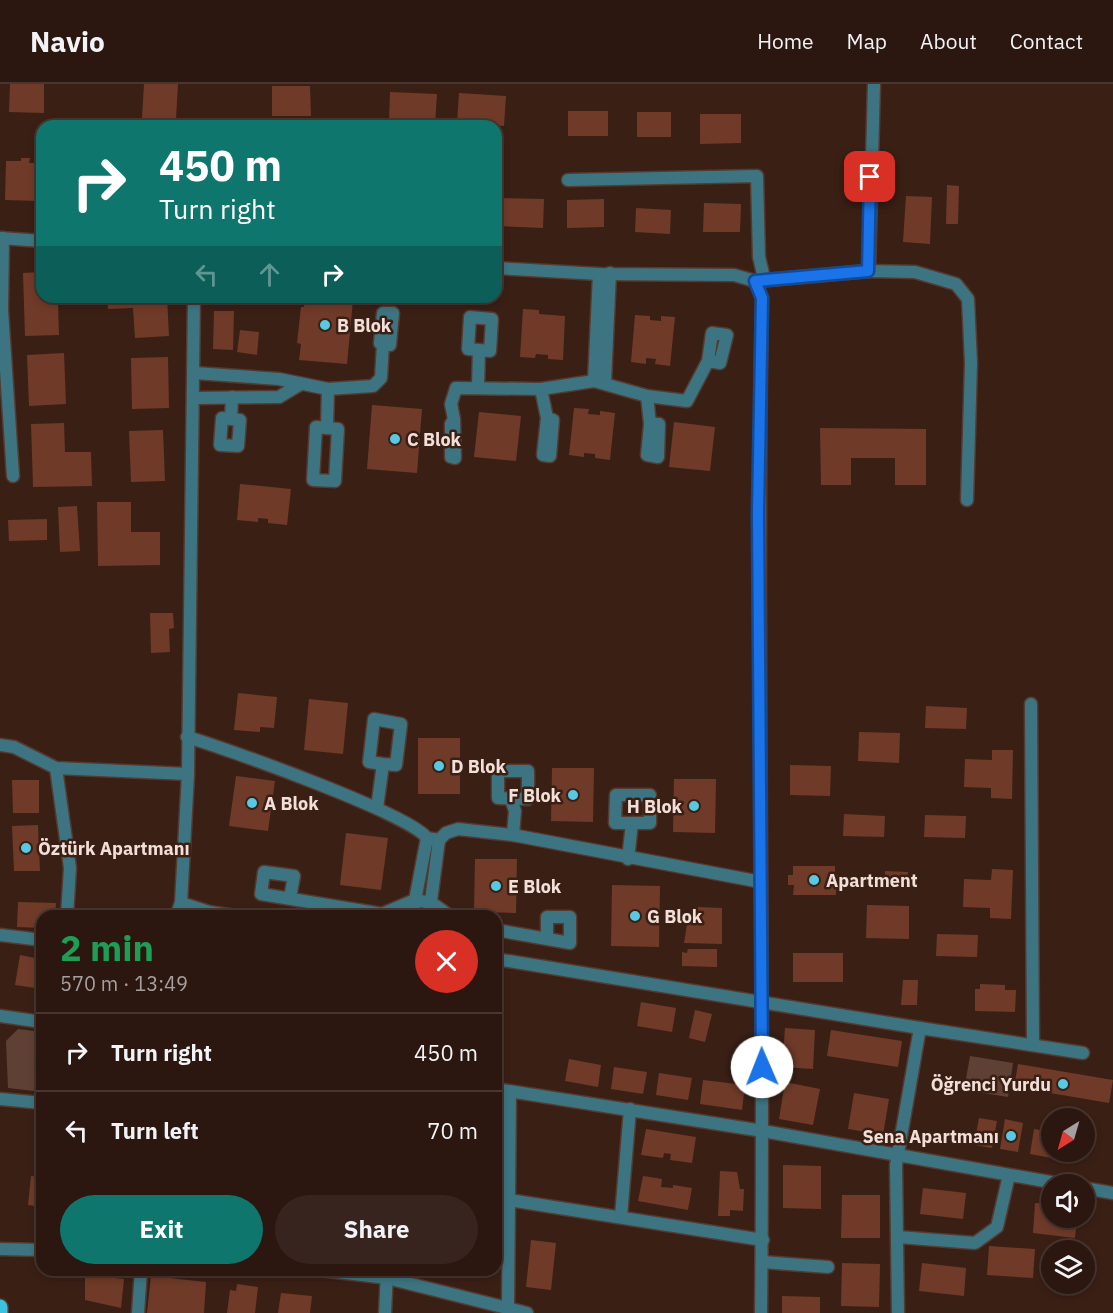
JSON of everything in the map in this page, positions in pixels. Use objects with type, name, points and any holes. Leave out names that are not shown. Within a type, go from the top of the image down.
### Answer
[{"type":"main road","points":[[0,1307],[0,1313]]},
{"type":"street","points":[[868,271],[874,84]]},
{"type":"street","points":[[568,180],[757,176],[759,279],[762,298],[758,513],[763,1240],[761,1313]]},
{"type":"street","points":[[13,476],[2,310],[2,238],[36,241]]},
{"type":"street","points":[[502,268],[605,274],[734,275],[759,279],[868,271],[915,272],[956,284],[968,299],[971,363],[967,500]]},
{"type":"street","points":[[600,382],[605,274]]},
{"type":"street","points":[[178,910],[181,903],[188,774],[195,373],[194,303]]},
{"type":"street","points":[[195,373],[279,379],[299,385],[328,388],[373,386],[381,378],[383,344]]},
{"type":"street","points":[[478,387],[479,350]]},
{"type":"street","points":[[454,419],[452,404],[456,388],[541,389],[600,382],[647,396],[687,401],[708,361]]},
{"type":"street","points":[[194,398],[279,397],[299,385]]},
{"type":"street","points":[[327,428],[328,388]]},
{"type":"street","points":[[541,389],[547,418]]},
{"type":"street","points":[[647,396],[650,424]]},
{"type":"street","points":[[231,419],[232,397]]},
{"type":"street","points":[[1031,704],[1033,1044]]},
{"type":"street","points":[[188,736],[377,808],[421,829],[433,839]]},
{"type":"street","points":[[0,746],[14,747],[56,768],[188,774]]},
{"type":"street","points":[[377,808],[383,764]]},
{"type":"street","points":[[56,768],[70,868],[67,910]]},
{"type":"street","points":[[511,799],[514,811],[513,835]]},
{"type":"street","points":[[628,859],[632,823]]},
{"type":"street","points":[[433,839],[458,829],[513,835],[628,859],[761,882]]},
{"type":"street","points":[[414,910],[433,839]]},
{"type":"street","points":[[430,910],[433,839]]},
{"type":"street","points":[[290,898],[359,910]]},
{"type":"street","points":[[392,910],[416,900],[432,903],[442,910]]},
{"type":"street","points":[[181,903],[202,910]]},
{"type":"street","points":[[502,931],[546,939]]},
{"type":"street","points":[[0,935],[36,939]]},
{"type":"street","points":[[502,960],[1083,1053]]},
{"type":"street","points":[[0,1016],[36,1021]]},
{"type":"street","points":[[898,1313],[898,1154],[921,1028]]},
{"type":"street","points":[[502,1090],[762,1131],[1041,1181]]},
{"type":"street","points":[[508,1308],[510,1092]]},
{"type":"street","points":[[0,1099],[36,1102]]},
{"type":"street","points":[[621,1216],[630,1110]]},
{"type":"street","points":[[898,1238],[975,1244],[997,1227],[1009,1175]]},
{"type":"street","points":[[1095,1190],[1113,1193]]},
{"type":"street","points":[[508,1200],[763,1240]]},
{"type":"street","points":[[0,1249],[36,1250]]},
{"type":"street","points":[[762,1262],[828,1267]]},
{"type":"street","points":[[138,1313],[141,1276]]},
{"type":"street","points":[[386,1313],[387,1276]]},
{"type":"street","points":[[394,1276],[527,1313]]},
{"type":"shaded area","points":[[18,1029],[36,1031],[36,1091],[8,1088],[6,1041]]},
{"type":"shaded area","points":[[970,1056],[1013,1063],[1008,1097],[964,1090]]},
{"type":"building","points":[[10,84],[44,84],[44,113],[9,112]]},
{"type":"building","points":[[144,84],[178,84],[176,119],[142,118]]},
{"type":"building","points":[[272,86],[310,86],[311,116],[272,116]]},
{"type":"building","points":[[390,92],[437,94],[435,120],[389,120]]},
{"type":"building","points":[[459,93],[506,96],[504,126],[502,126],[502,120],[457,120]]},
{"type":"building","points":[[568,111],[608,111],[608,136],[568,136]]},
{"type":"building","points":[[637,112],[671,112],[671,137],[637,137]]},
{"type":"building","points":[[700,114],[741,114],[741,143],[700,144]]},
{"type":"building","points":[[21,158],[30,158],[29,163],[36,163],[36,201],[5,200],[6,161],[21,161]]},
{"type":"building","points":[[947,185],[959,186],[958,224],[946,224]]},
{"type":"building","points":[[906,196],[932,197],[930,244],[903,242]]},
{"type":"building","points":[[502,198],[544,199],[543,228],[502,226]]},
{"type":"building","points":[[604,199],[604,227],[567,228],[567,200]]},
{"type":"building","points":[[704,203],[741,204],[740,232],[703,232]]},
{"type":"building","points":[[636,208],[671,210],[670,234],[635,232]]},
{"type":"building","points":[[36,272],[36,303],[58,303],[59,335],[25,336],[23,273]]},
{"type":"building","points":[[108,303],[167,303],[169,336],[135,338],[133,308],[108,309]]},
{"type":"building","name":"B Blok","points":[[304,303],[353,303],[347,364],[299,360],[301,344],[297,343],[301,307],[304,307]]},
{"type":"building","points":[[523,309],[539,310],[539,314],[565,316],[563,360],[548,359],[548,355],[536,354],[535,358],[520,357]]},
{"type":"building","points":[[214,311],[234,311],[233,350],[213,349]]},
{"type":"building","points":[[635,315],[650,316],[650,320],[661,321],[661,316],[675,317],[670,366],[655,364],[656,359],[646,358],[646,364],[631,362]]},
{"type":"building","points":[[240,330],[259,332],[257,355],[237,352]]},
{"type":"building","points":[[64,353],[66,404],[29,406],[27,355]]},
{"type":"building","points":[[168,357],[169,408],[132,409],[131,358]]},
{"type":"building","name":"C Blok","points":[[372,405],[422,409],[417,473],[367,469]]},
{"type":"building","points":[[574,408],[589,409],[588,414],[600,415],[600,411],[615,413],[610,460],[595,458],[595,454],[584,453],[584,457],[569,455]]},
{"type":"building","points":[[479,412],[521,416],[516,461],[474,457]]},
{"type":"building","points":[[674,422],[715,427],[710,471],[669,467]]},
{"type":"building","points":[[64,423],[65,452],[91,452],[92,486],[33,487],[31,424]]},
{"type":"building","points":[[820,428],[926,429],[926,485],[895,485],[895,458],[851,458],[851,485],[821,485]]},
{"type":"building","points":[[163,430],[165,481],[131,482],[129,431]]},
{"type":"building","points":[[240,484],[291,489],[287,525],[268,523],[268,519],[258,518],[258,522],[237,520]]},
{"type":"building","points":[[97,502],[131,502],[131,532],[160,532],[160,565],[98,566]]},
{"type":"building","points":[[77,506],[80,551],[60,552],[58,507]]},
{"type":"building","points":[[47,519],[47,540],[9,541],[8,520]]},
{"type":"building","points":[[150,613],[173,613],[174,628],[169,629],[170,652],[151,653]]},
{"type":"building","points":[[238,693],[277,697],[274,728],[260,727],[260,732],[234,730]]},
{"type":"building","points":[[309,699],[348,703],[343,754],[304,750]]},
{"type":"building","points":[[926,706],[967,708],[966,729],[925,728]]},
{"type":"building","points":[[859,732],[900,733],[899,763],[858,761]]},
{"type":"building","name":"D Blok","points":[[418,738],[460,738],[460,794],[418,794]]},
{"type":"building","points":[[992,750],[1013,750],[1012,799],[991,798],[991,788],[964,787],[965,759],[992,760]]},
{"type":"building","points":[[790,765],[831,766],[830,796],[790,795]]},
{"type":"building","name":"F Blok","points":[[552,768],[594,768],[593,822],[551,821]]},
{"type":"building","name":"A Blok","points":[[236,776],[275,781],[268,831],[229,826]]},
{"type":"building","name":"H Blok","points":[[674,779],[716,779],[715,833],[673,832]]},
{"type":"building","points":[[12,780],[39,780],[39,813],[13,813]]},
{"type":"building","points":[[844,814],[885,816],[884,837],[843,836]]},
{"type":"building","points":[[925,815],[966,816],[965,838],[924,837]]},
{"type":"building","name":"Öztürk Apartmanı","points":[[38,825],[40,871],[14,871],[12,826]]},
{"type":"building","points":[[346,833],[388,838],[381,890],[340,885]]},
{"type":"building","name":"E Blok","points":[[475,859],[517,859],[516,913],[502,913],[502,910],[474,910]]},
{"type":"building","name":"Apartment","points":[[793,866],[835,866],[835,875],[840,875],[840,885],[836,885],[836,895],[793,895],[794,885],[788,885],[788,875],[793,875]]},
{"type":"building","points":[[992,869],[1013,870],[1011,919],[990,918],[990,908],[963,907],[964,879],[991,880]]},
{"type":"building","points":[[885,871],[908,872],[907,885],[885,884]]},
{"type":"building","name":"G Blok","points":[[612,885],[660,886],[659,947],[611,946]]},
{"type":"building","points":[[18,902],[56,903],[55,910],[36,910],[36,928],[17,927]]},
{"type":"building","points":[[867,905],[909,906],[909,939],[866,938]]},
{"type":"building","points":[[698,907],[722,908],[722,944],[684,943],[689,912],[698,912]]},
{"type":"building","points":[[937,934],[978,935],[977,957],[936,956]]},
{"type":"building","points":[[688,949],[717,949],[717,967],[682,966],[682,952],[687,953]]},
{"type":"building","points":[[793,953],[843,953],[843,982],[793,982]]},
{"type":"building","points":[[20,955],[36,958],[35,988],[15,985]]},
{"type":"building","points":[[903,980],[918,980],[917,1005],[901,1005]]},
{"type":"building","points":[[980,984],[1005,985],[1005,990],[1016,990],[1015,1012],[975,1011],[975,989],[980,989]]},
{"type":"building","points":[[641,1002],[676,1008],[672,1032],[637,1026]]},
{"type":"building","points":[[695,1010],[712,1014],[705,1042],[689,1038]]},
{"type":"building","points":[[785,1028],[815,1030],[813,1069],[782,1067]]},
{"type":"building","points":[[831,1030],[902,1041],[898,1067],[827,1056]]},
{"type":"building","points":[[36,1038],[36,1068],[32,1068]]},
{"type":"building","points":[[569,1059],[601,1065],[598,1087],[565,1081]]},
{"type":"building","name":"Öğrenci Yurdu","points":[[1018,1064],[1113,1080],[1109,1103],[1014,1087]]},
{"type":"building","points":[[614,1067],[647,1072],[643,1094],[611,1089]]},
{"type":"building","points":[[659,1073],[692,1078],[688,1100],[656,1095]]},
{"type":"building","points":[[703,1080],[745,1085],[742,1110],[700,1104]]},
{"type":"building","points":[[785,1082],[820,1089],[813,1125],[779,1119]]},
{"type":"building","points":[[854,1093],[889,1099],[883,1135],[848,1129]]},
{"type":"building","points":[[979,1118],[997,1121],[992,1148],[974,1145]]},
{"type":"building","name":"Sena Apartmanı","points":[[1005,1119],[1023,1123],[1018,1152],[1000,1149]]},
{"type":"building","points":[[646,1129],[696,1137],[692,1163],[670,1160],[671,1154],[664,1153],[663,1158],[641,1155]]},
{"type":"building","points":[[1034,1129],[1041,1130],[1041,1156],[1030,1154]]},
{"type":"building","points":[[783,1165],[821,1166],[821,1209],[783,1208]]},
{"type":"building","points":[[720,1171],[737,1172],[740,1189],[744,1189],[743,1211],[730,1210],[730,1216],[718,1216]]},
{"type":"building","points":[[31,1176],[36,1176],[36,1206],[28,1205]]},
{"type":"building","points":[[643,1176],[662,1179],[661,1187],[673,1188],[673,1185],[692,1188],[688,1210],[638,1201]]},
{"type":"building","points":[[923,1188],[966,1193],[963,1219],[920,1214]]},
{"type":"building","points":[[842,1195],[880,1195],[880,1238],[841,1238]]},
{"type":"building","points":[[1035,1203],[1041,1203],[1041,1228],[1076,1228],[1075,1238],[1033,1233]]},
{"type":"building","points":[[531,1240],[556,1243],[551,1290],[526,1287]]},
{"type":"building","points":[[989,1246],[1035,1249],[1033,1278],[987,1275]]},
{"type":"building","points":[[842,1263],[880,1264],[879,1307],[841,1306]]},
{"type":"building","points":[[922,1263],[966,1268],[964,1296],[919,1291]]},
{"type":"building","points":[[85,1276],[124,1279],[121,1308],[85,1300]]},
{"type":"building","points":[[151,1276],[206,1282],[204,1313],[147,1313]]},
{"type":"building","points":[[237,1284],[258,1287],[255,1313],[227,1313],[230,1290],[236,1291]]},
{"type":"building","points":[[281,1293],[312,1296],[310,1313],[278,1313]]},
{"type":"building","points":[[782,1296],[820,1297],[820,1313],[782,1313]]},
{"type":"place","name":"B Blok","points":[[325,325]]},
{"type":"place","name":"C Blok","points":[[395,439]]},
{"type":"place","name":"D Blok","points":[[439,766]]},
{"type":"place","name":"F Blok","points":[[573,795]]},
{"type":"place","name":"A Blok","points":[[252,803]]},
{"type":"place","name":"H Blok","points":[[694,806]]},
{"type":"place","name":"Öztürk Apartmanı","points":[[26,848]]},
{"type":"place","name":"Apartment","points":[[814,880]]},
{"type":"place","name":"E Blok","points":[[496,886]]},
{"type":"place","name":"G Blok","points":[[635,916]]},
{"type":"place","name":"Öğrenci Yurdu","points":[[1063,1084]]},
{"type":"place","name":"Sena Apartmanı","points":[[1011,1136]]},
{"type":"route","points":[[762,1067],[762,762],[758,513],[762,298],[755,281],[764,278],[868,271],[870,177]]}]
